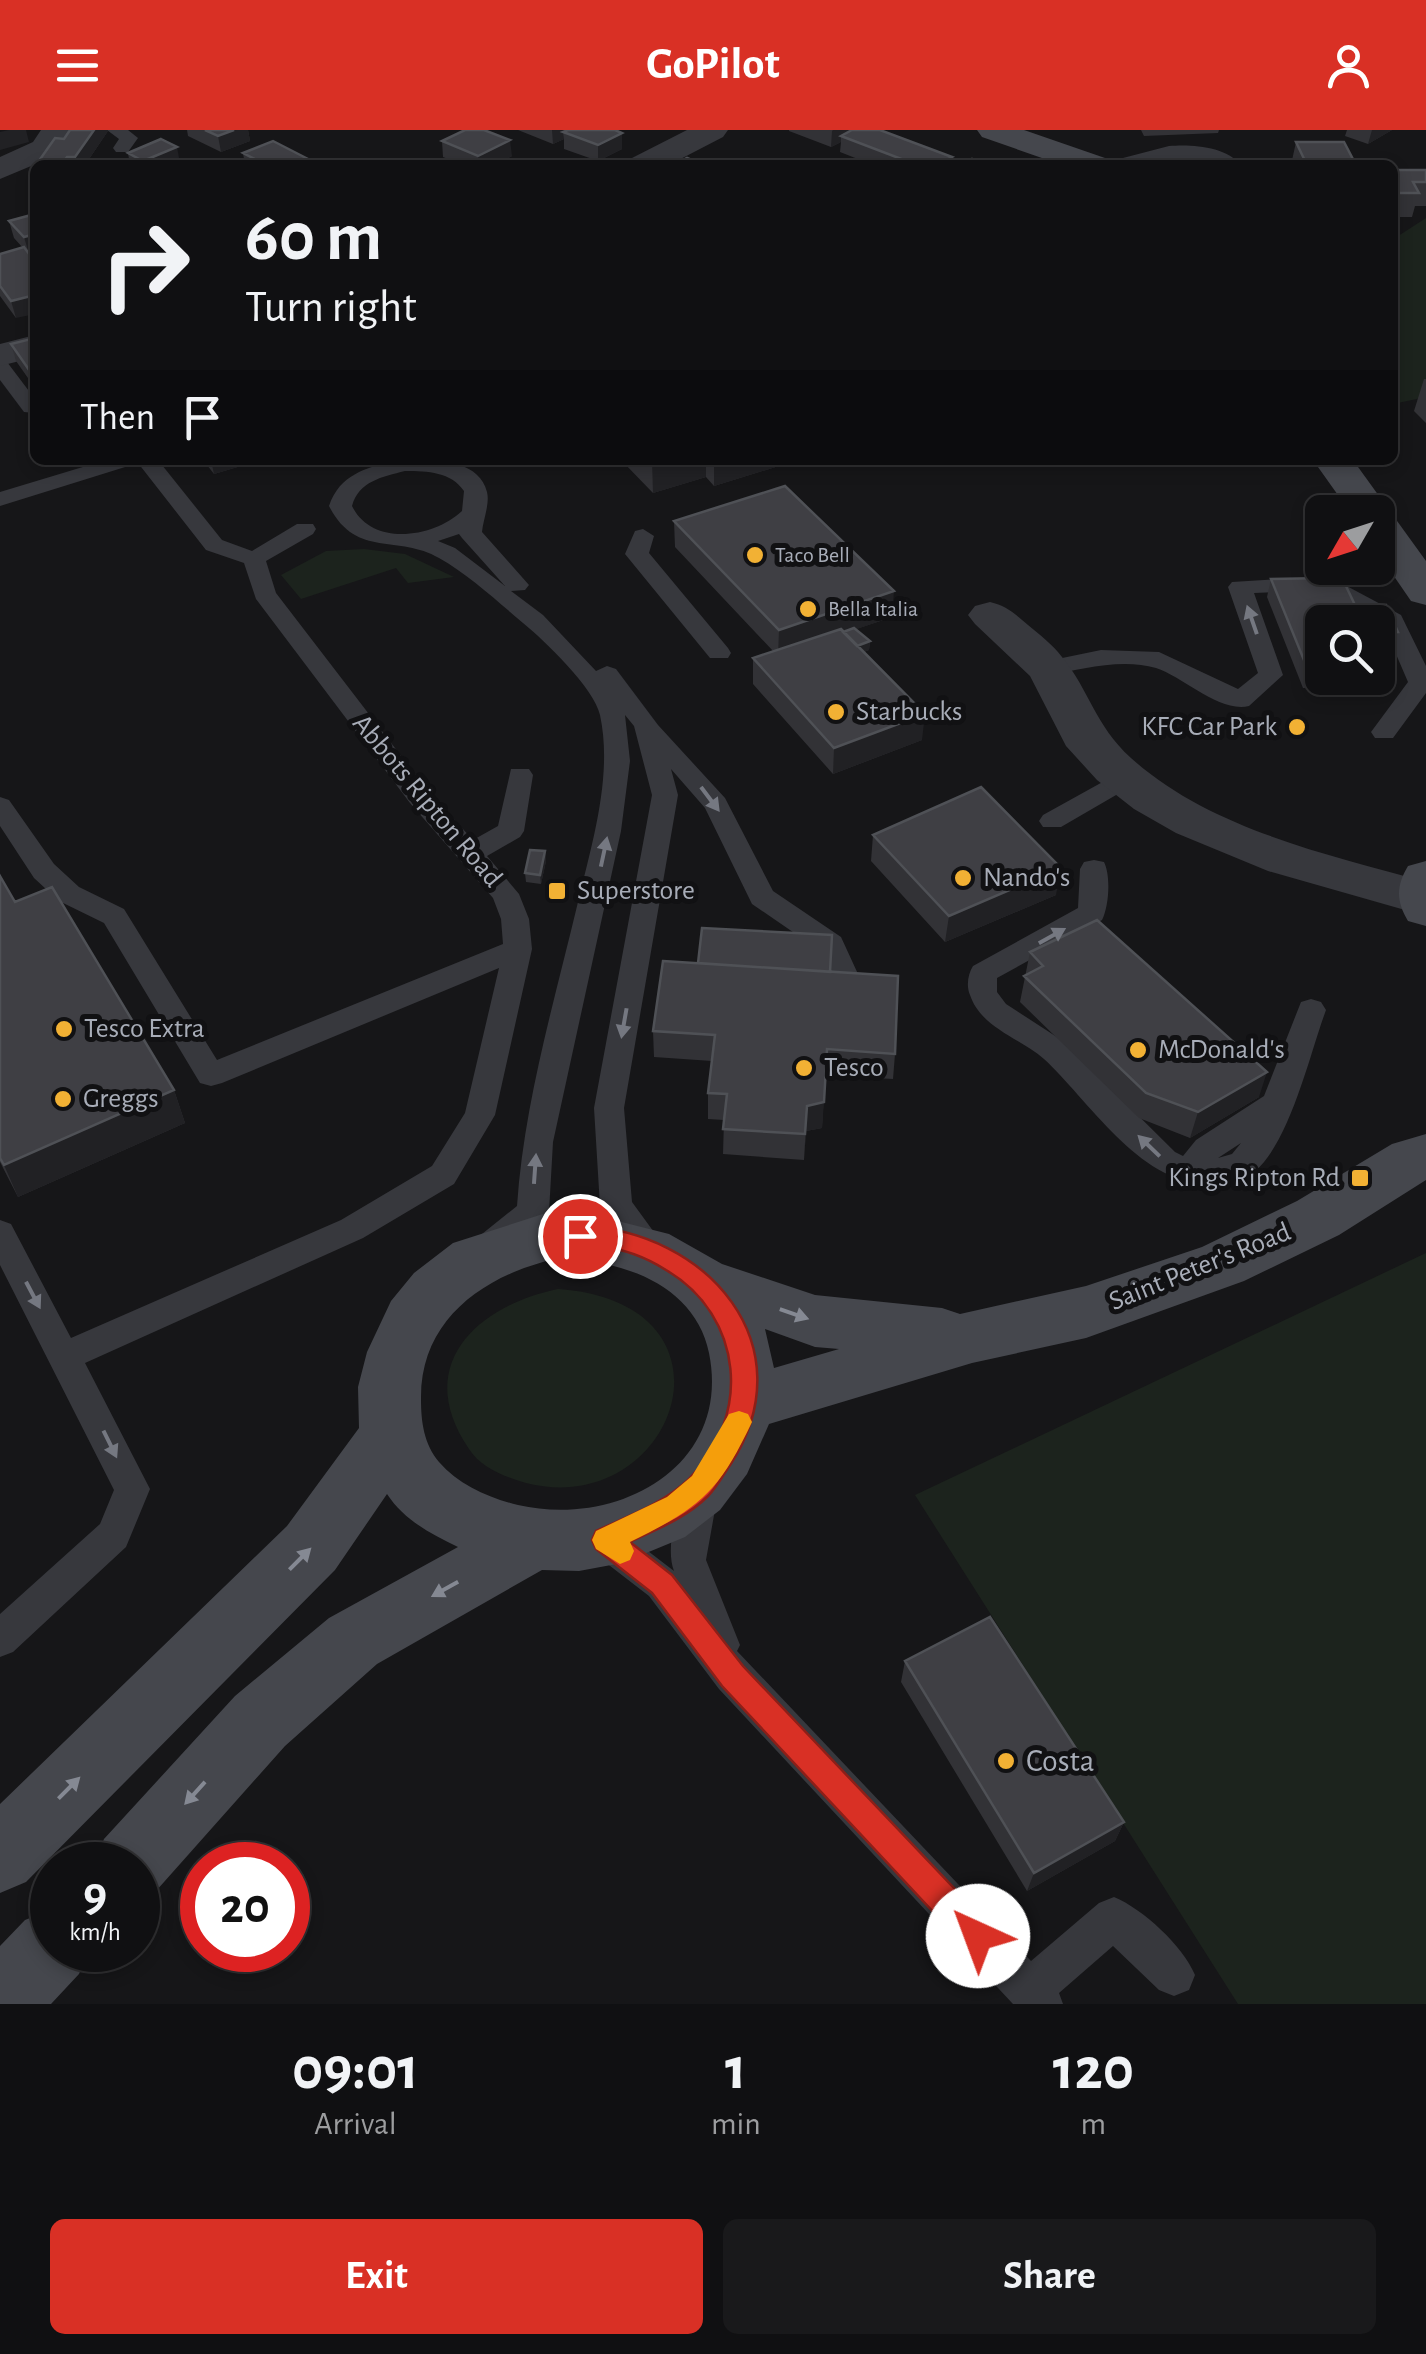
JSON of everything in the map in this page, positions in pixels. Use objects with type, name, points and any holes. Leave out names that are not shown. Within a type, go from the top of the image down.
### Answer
[{"type":"street","points":[[0,169],[44,149],[57,130]]},
{"type":"street","points":[[654,160],[712,130]]},
{"type":"street","points":[[992,130],[1079,160]]},
{"type":"street","points":[[1147,160],[1159,155],[1200,154],[1213,160]]},
{"type":"street","points":[[0,355],[30,347]]},
{"type":"street","points":[[1337,465],[1358,495]]},
{"type":"street","points":[[1395,547],[1426,592]]},
{"type":"street","points":[[990,615],[1047,668],[1082,734],[1126,778],[1193,821],[1270,854],[1425,895]]},
{"type":"street","name":"Saint Peter's Road","points":[[745,1404],[972,1337],[1086,1312],[1223,1264],[1318,1218],[1421,1145]]},
{"type":"street","points":[[555,1235],[605,1237],[676,1266],[726,1312],[740,1346],[745,1404],[734,1436],[701,1484],[662,1515],[606,1540],[530,1542],[482,1530],[441,1506],[410,1473],[392,1434],[386,1387],[398,1341],[424,1300],[462,1267],[506,1246],[555,1235]]},
{"type":"street","name":"Saint Peter's Road","points":[[676,1266],[815,1321],[972,1337]]},
{"type":"street","points":[[0,1856],[311,1548],[392,1434]]},
{"type":"street","points":[[151,1842],[260,1721],[353,1641],[530,1542]]},
{"type":"street","points":[[0,2002],[30,1971]]},
{"type":"lane","points":[[0,366],[30,408]]},
{"type":"lane","points":[[0,499],[112,465]]},
{"type":"lane","points":[[151,465],[214,545],[254,560],[305,529]]},
{"type":"lane","points":[[377,465],[345,490],[339,503],[341,516],[352,528],[368,536],[413,540],[448,553],[536,620],[577,662],[612,711],[617,761],[608,831],[537,1142],[532,1212],[462,1267]]},
{"type":"lane","points":[[429,465],[463,476],[474,486],[477,499],[470,533],[485,554],[623,691],[646,725],[716,804],[762,898],[831,944],[844,974],[787,970]]},
{"type":"lane","points":[[413,540],[450,530],[473,512]]},
{"type":"lane","points":[[644,536],[637,554],[720,654]]},
{"type":"lane","name":"Abbots Ripton Road","points":[[66,1356],[352,1229],[443,1175],[480,1115],[518,949],[516,919],[505,894],[419,797],[284,623],[264,594],[254,560]]},
{"type":"lane","points":[[1047,668],[1101,658],[1158,660],[1240,700],[1271,675],[1240,588],[1328,583],[1393,620],[1421,682],[1384,732]]},
{"type":"lane","points":[[646,725],[665,796],[644,970],[609,1108],[616,1206],[676,1266]]},
{"type":"lane","points":[[470,854],[511,831],[520,775]]},
{"type":"lane","points":[[1052,821],[1126,778]]},
{"type":"lane","points":[[0,806],[44,871],[69,894],[114,916],[211,1075],[518,949]]},
{"type":"lane","points":[[1094,869],[1092,913],[983,974],[983,993],[996,1012],[1052,1049],[1164,1160],[1189,1171],[1207,1148],[1276,1104],[1289,1080],[1311,1010]]},
{"type":"lane","points":[[0,1233],[132,1489],[113,1535],[0,1639]]},
{"type":"lane","points":[[701,1484],[688,1560],[732,1676]]},
{"type":"lane","points":[[606,1540],[662,1584],[732,1676],[1035,1997],[1114,1918],[1174,1975]]},
{"type":"shaded area","points":[[1426,218],[1426,397],[1398,403],[1398,236]]},
{"type":"shaded area","points":[[364,549],[405,554],[454,577],[408,583],[396,568],[301,599],[281,575],[326,551]]},
{"type":"shaded area","points":[[1426,1253],[1426,2004],[1238,2004],[915,1495]]},
{"type":"shaded area","points":[[558,1289],[619,1303],[656,1331],[673,1367],[671,1405],[653,1442],[621,1471],[578,1486],[526,1483],[487,1467],[469,1449],[453,1419],[447,1391],[450,1366],[461,1344],[479,1325],[528,1297]]},
{"type":"building","points":[[70,130],[94,130],[75,157],[40,160],[55,138],[64,139]]},
{"type":"building","points":[[205,130],[234,130],[218,136]]},
{"type":"building","points":[[465,130],[484,130],[510,140],[478,156],[442,141]]},
{"type":"building","points":[[852,130],[880,130],[952,157],[904,160],[841,136]]},
{"type":"building","points":[[563,132],[622,133],[598,145]]},
{"type":"building","points":[[161,139],[177,147],[145,160],[128,153]]},
{"type":"building","points":[[273,141],[308,159],[256,160],[243,153]]},
{"type":"building","points":[[1296,142],[1344,142],[1353,160],[1305,160]]},
{"type":"building","points":[[1398,170],[1426,170],[1426,182],[1413,182],[1419,193],[1398,193]]},
{"type":"building","points":[[30,215],[30,235],[24,237],[9,221]]},
{"type":"building","points":[[24,247],[30,255],[30,296],[11,301],[0,286],[0,254]]},
{"type":"building","points":[[30,339],[30,371],[11,344]]},
{"type":"building","points":[[785,486],[894,591],[779,630],[674,521]]},
{"type":"building","points":[[1305,578],[1305,585],[1345,585],[1355,605],[1305,605],[1305,663],[1271,579]]},
{"type":"building","points":[[854,628],[870,641],[857,646],[843,632]]},
{"type":"building","points":[[841,629],[925,714],[834,748],[753,658]]},
{"type":"building","name":"Nando's","points":[[981,787],[1061,868],[949,916],[873,835]]},
{"type":"building","points":[[530,850],[545,851],[540,875],[525,873]]},
{"type":"building","name":"Tesco Extra","points":[[0,876],[15,902],[52,887],[174,1090],[4,1165],[0,1158]]},
{"type":"building","name":"McDonald's","points":[[1097,920],[1267,1072],[1198,1112],[1146,1093],[1024,976],[1043,966],[1030,952]]},
{"type":"building","points":[[702,928],[832,935],[830,972],[698,963]]},
{"type":"building","name":"Tesco","points":[[663,961],[898,976],[895,1054],[827,1049],[824,1102],[807,1106],[805,1134],[723,1129],[727,1094],[708,1093],[715,1035],[653,1031]]},
{"type":"building","name":"Costa","points":[[990,1617],[1124,1822],[1034,1873],[905,1661]]},
{"type":"slow traffic","points":[[620,1551],[606,1540],[646,1524],[676,1506],[701,1484],[734,1436],[739,1422]]},
{"type":"place","name":"Taco Bell","points":[[755,555]]},
{"type":"place","name":"Bella Italia","points":[[808,609]]},
{"type":"place","name":"Starbucks","points":[[836,712]]},
{"type":"place","name":"KFC Car Park","points":[[1297,727]]},
{"type":"place","name":"Nando's","points":[[963,878]]},
{"type":"place","name":"Superstore","points":[[557,891]]},
{"type":"place","name":"Tesco Extra","points":[[64,1029]]},
{"type":"place","name":"McDonald's","points":[[1138,1050]]},
{"type":"place","name":"Tesco","points":[[804,1068]]},
{"type":"place","name":"Greggs","points":[[63,1099]]},
{"type":"place","name":"Kings Ripton Rd","points":[[1360,1178]]},
{"type":"place","name":"Costa","points":[[1006,1761]]},
{"type":"route","points":[[580,1236],[605,1237],[651,1250],[702,1282],[726,1312],[740,1346],[745,1404],[734,1436],[701,1484],[676,1506],[646,1524],[606,1540],[662,1584],[732,1676],[978,1936]]}]
